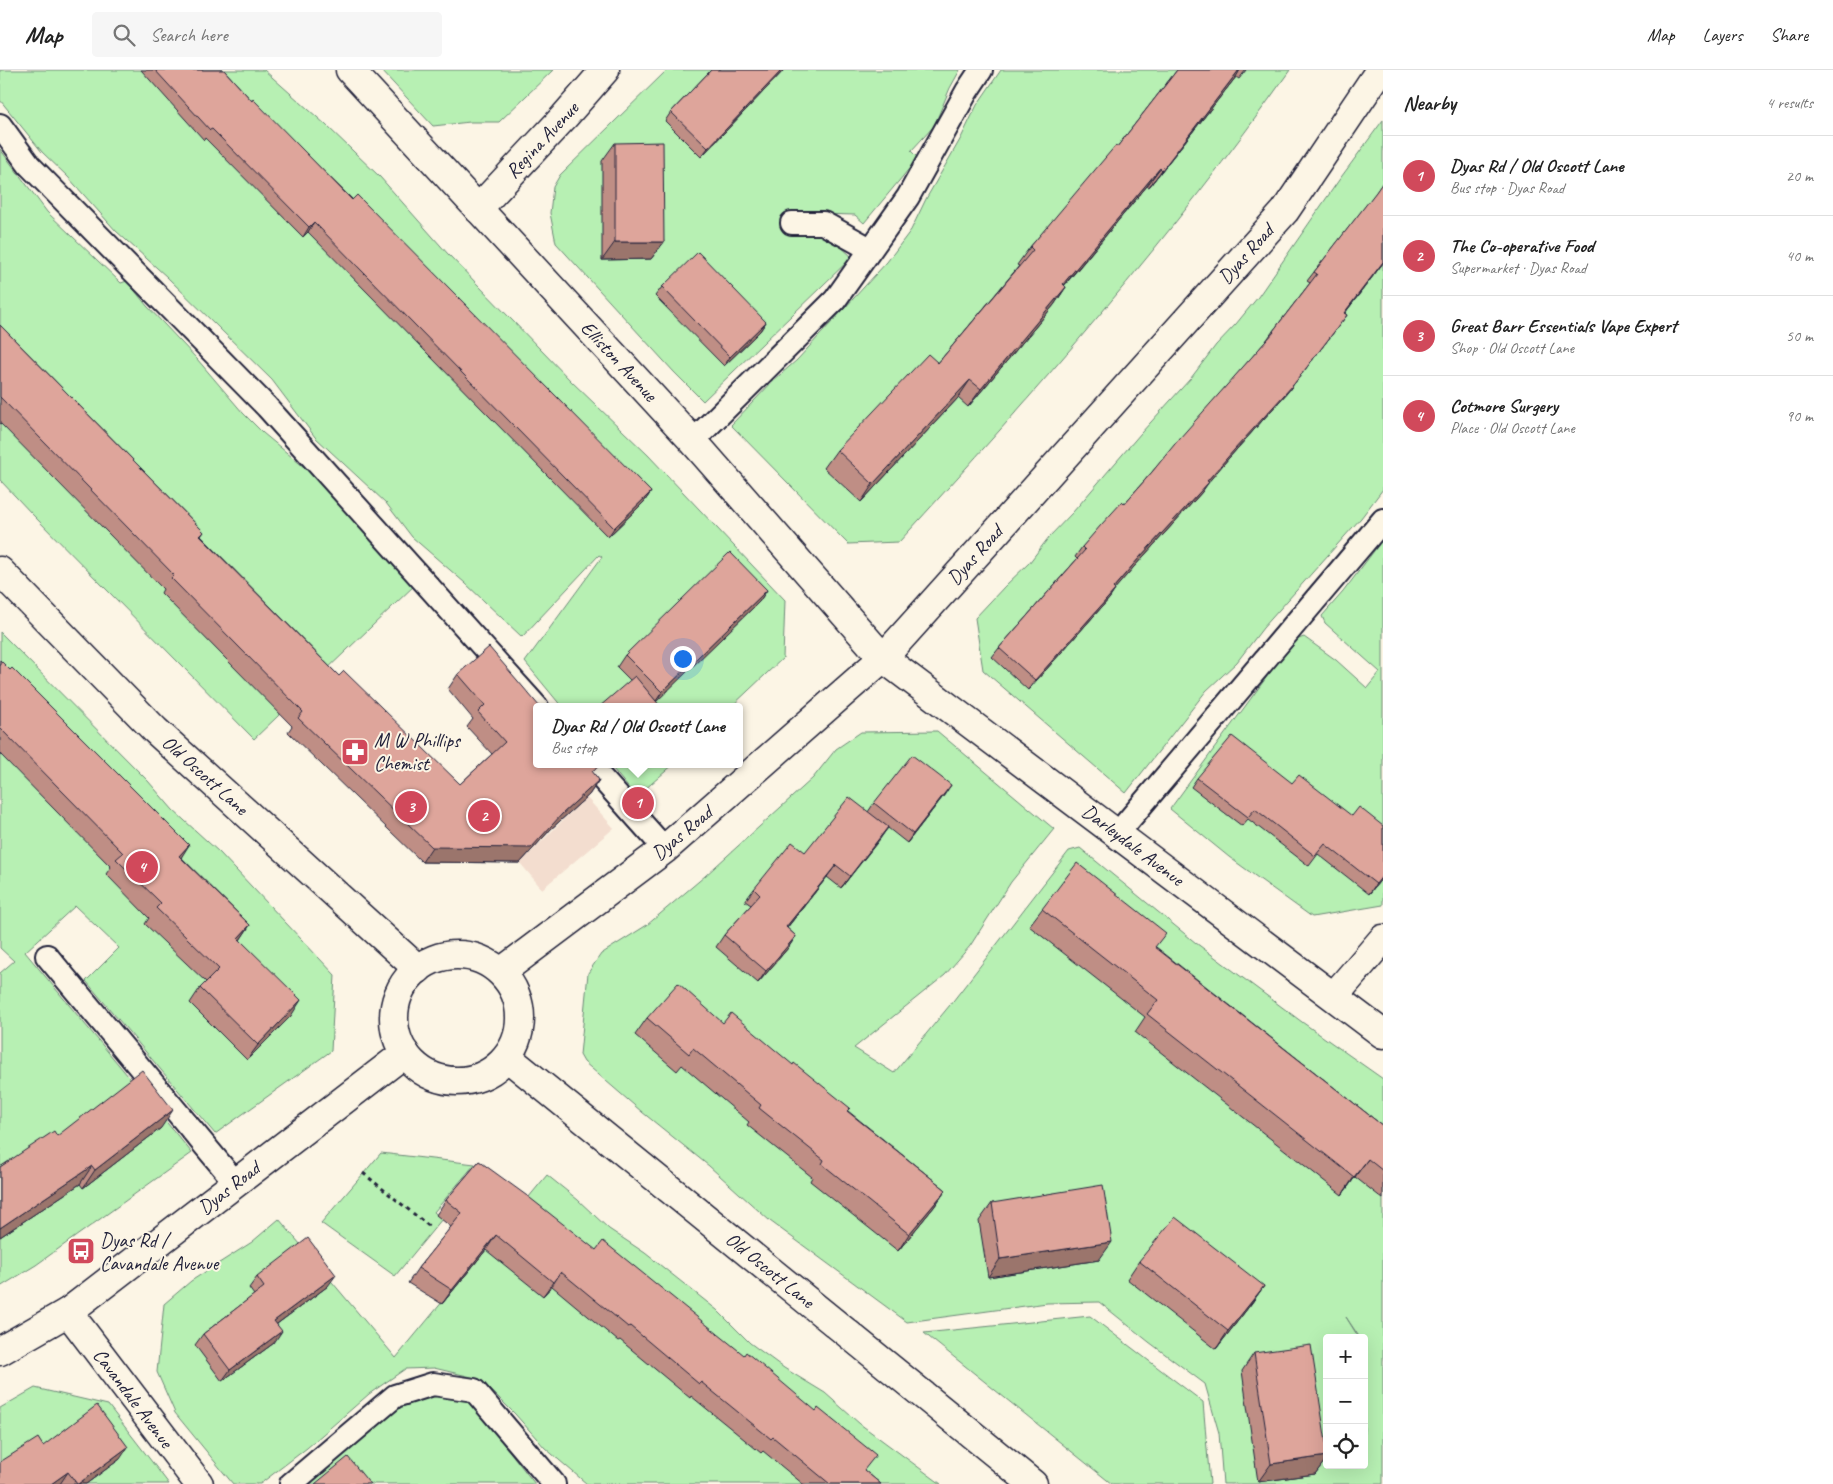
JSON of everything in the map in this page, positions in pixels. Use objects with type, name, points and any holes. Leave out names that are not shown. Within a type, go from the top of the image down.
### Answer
[{"type":"street","name":"Elliston Avenue","points":[[350,70],[693,441],[883,658]]},
{"type":"street","name":"Regina Avenue","points":[[478,209],[605,70]]},
{"type":"street","name":"Dyas Road","points":[[501,972],[665,849],[883,658],[1285,211],[1380,70]]},
{"type":"street","name":"Old Oscott Lane","points":[[0,571],[155,730],[418,969]]},
{"type":"street","name":"Darleydale Avenue","points":[[883,658],[1383,1034]]},
{"type":"street","points":[[1334,996],[1383,939]]},
{"type":"street","points":[[450,956],[469,956],[486,962],[501,972],[512,987],[519,1004],[520,1023],[516,1041],[507,1057],[492,1071],[475,1079],[455,1082],[435,1077],[418,1068],[404,1053],[397,1037],[394,1018],[397,1000],[405,983],[418,969],[433,960],[450,956]]},
{"type":"street","name":"Dyas Road","points":[[0,1351],[68,1312],[404,1053]]},
{"type":"street","name":"Old Oscott Lane","points":[[507,1057],[1033,1484]]},
{"type":"street","name":"Cavandale Avenue","points":[[68,1312],[199,1484]]},
{"type":"lane","points":[[693,441],[835,300],[908,197],[967,91],[981,70]]},
{"type":"lane","points":[[0,125],[29,165],[267,407],[533,703]]},
{"type":"lane","points":[[792,223],[823,223],[870,250]]},
{"type":"lane","points":[[1118,834],[1383,520]]},
{"type":"lane","points":[[593,768],[665,849]]},
{"type":"lane","points":[[47,956],[236,1183]]},
{"type":"lane","points":[[291,1484],[395,1396],[433,1384],[474,1390],[554,1484]]},
{"type":"path","points":[[363,1174],[430,1227]]},
{"type":"shaded area","points":[[586,797],[614,828],[542,889],[520,863]]},
{"type":"green space","points":[[0,70],[264,70],[326,125],[380,177],[448,254],[571,381],[648,455],[785,600],[783,658],[735,703],[559,703],[525,662],[602,557],[599,555],[522,637],[465,583],[412,537],[386,503],[315,437],[272,380],[167,277],[116,231],[68,177],[42,152],[0,100]]},
{"type":"green space","points":[[381,70],[553,70],[499,122],[470,122],[433,126]]},
{"type":"green space","points":[[667,70],[960,70],[934,126],[911,151],[918,158],[864,223],[855,215],[784,213],[785,228],[824,231],[852,257],[703,401],[556,243],[550,213],[553,187],[560,175]]},
{"type":"green space","points":[[1001,70],[1290,70],[1199,193],[1151,253],[1002,428],[899,542],[848,544],[731,425],[774,380],[797,360],[887,262],[911,230],[977,105]]},
{"type":"green space","points":[[1383,120],[1383,489],[1361,518],[1263,628],[1237,662],[1206,691],[1126,793],[983,670],[975,618],[1029,563],[1049,537],[1191,378],[1216,345],[1236,324],[1258,297]]},
{"type":"green space","points":[[0,149],[47,212],[121,283],[127,281],[243,413],[263,433],[322,482],[417,583],[254,739],[0,480]]},
{"type":"green space","points":[[1383,539],[1383,905],[1312,917],[1229,857],[1170,809],[1293,641],[1304,637],[1336,660],[1367,688],[1380,672],[1325,623],[1322,616],[1343,592]]},
{"type":"green space","points":[[0,632],[148,781],[173,810],[219,852],[335,975],[331,1051],[215,1134],[86,981],[119,948],[75,906],[25,952],[192,1153],[36,1265],[0,1287],[0,973],[14,961],[0,948]]},
{"type":"green space","points":[[937,731],[1054,829],[1011,882],[970,946],[945,975],[854,1048],[894,1073],[950,1005],[1069,851],[1080,848],[1196,943],[1302,1022],[1383,1079],[1383,1484],[1223,1484],[1219,1433],[1205,1384],[1099,1302],[1047,1303],[907,1322],[770,1221],[709,1166],[584,1062],[580,1055],[588,973],[601,954],[647,925],[705,876],[813,778],[836,749],[861,732]]},
{"type":"green space","points":[[612,768],[669,768],[636,797]]},
{"type":"green space","points":[[381,1153],[475,1164],[434,1212],[442,1219],[395,1276],[321,1223]]},
{"type":"green space","points":[[547,1175],[578,1200],[609,1229],[645,1253],[717,1310],[750,1343],[784,1368],[825,1393],[860,1424],[941,1484],[587,1484],[545,1448],[480,1379],[434,1368],[405,1369],[369,1394],[307,1448],[260,1484],[233,1484],[175,1413],[157,1372],[164,1304],[191,1281],[252,1242],[279,1219],[396,1358]]},
{"type":"green space","points":[[1090,1316],[1203,1402],[1210,1484],[1112,1484],[924,1333]]},
{"type":"green space","points":[[35,1388],[108,1405],[169,1484],[0,1484],[0,1408]]},
{"type":"green space","points":[[433,1393],[463,1396],[475,1407],[535,1484],[302,1484],[397,1403]]},
{"type":"building","points":[[155,70],[224,70],[252,101],[253,99],[352,200],[357,195],[651,492],[614,528],[314,222],[309,227],[212,129],[210,130]]},
{"type":"building","points":[[711,70],[782,70],[708,148],[671,112]]},
{"type":"building","points":[[1177,70],[1239,70],[1162,170],[1160,168],[1063,284],[1066,287],[981,389],[970,380],[873,484],[837,450],[928,354],[938,363],[1033,250],[1030,247],[1116,145],[1117,147]]},
{"type":"building","points":[[663,142],[664,242],[615,242],[615,143]]},
{"type":"building","points":[[1383,182],[1383,262],[1344,313],[1347,315],[1294,384],[1207,481],[1209,482],[1139,558],[1113,588],[1115,590],[1035,680],[999,648],[1085,550],[1082,547],[1101,525],[1122,502],[1124,504],[1274,332],[1317,274],[1314,272]]},
{"type":"building","points":[[698,252],[766,322],[730,357],[662,287]]},
{"type":"building","points":[[0,325],[204,532],[200,536],[339,676],[344,671],[460,784],[505,742],[478,712],[485,705],[458,674],[489,647],[537,703],[533,703],[533,768],[596,768],[592,771],[599,780],[562,814],[531,848],[432,847],[298,718],[303,712],[171,578],[174,575],[0,397]]},
{"type":"building","points":[[730,552],[767,590],[662,692],[625,655]]},
{"type":"building","points":[[0,660],[10,670],[12,668],[189,845],[179,856],[250,925],[238,938],[301,1000],[258,1045],[200,988],[219,969],[156,908],[161,903],[116,859],[123,853],[0,728]]},
{"type":"building","points":[[635,676],[658,703],[604,703]]},
{"type":"building","points":[[1232,736],[1292,783],[1299,775],[1352,816],[1359,807],[1383,826],[1383,875],[1376,884],[1325,844],[1315,856],[1255,809],[1248,817],[1197,778]]},
{"type":"building","points":[[912,755],[951,785],[913,834],[874,803]]},
{"type":"building","points":[[849,797],[888,827],[850,876],[836,865],[786,927],[796,936],[766,971],[724,935],[760,895],[754,889],[792,842],[805,852]]},
{"type":"building","points":[[1077,863],[1166,933],[1155,947],[1383,1126],[1383,1171],[1368,1159],[1354,1177],[1147,1014],[1158,1000],[1042,909]]},
{"type":"building","points":[[678,983],[723,1023],[731,1013],[793,1065],[794,1063],[850,1108],[847,1111],[946,1190],[909,1234],[822,1164],[824,1160],[759,1108],[761,1105],[693,1048],[689,1054],[647,1018]]},
{"type":"building","points":[[142,1070],[173,1110],[95,1170],[92,1166],[0,1228],[0,1167],[54,1131],[57,1136]]},
{"type":"building","points":[[479,1161],[596,1250],[603,1241],[744,1355],[746,1352],[816,1411],[818,1408],[876,1455],[864,1470],[881,1484],[830,1484],[773,1437],[771,1439],[701,1382],[699,1384],[630,1326],[628,1327],[561,1272],[553,1282],[496,1235],[452,1290],[418,1268],[462,1213],[446,1200]]},
{"type":"building","points":[[1103,1185],[1112,1242],[1000,1259],[992,1203]]},
{"type":"building","points":[[1175,1217],[1264,1286],[1228,1331],[1139,1261]]},
{"type":"building","points":[[308,1238],[336,1275],[274,1321],[282,1331],[230,1370],[203,1334],[264,1287],[257,1277]]},
{"type":"building","points":[[1311,1345],[1323,1423],[1323,1457],[1271,1464],[1254,1353]]},
{"type":"building","points":[[97,1405],[128,1447],[78,1484],[68,1472],[51,1484],[0,1484],[0,1462],[38,1438],[43,1446]]},
{"type":"building","points":[[348,1457],[370,1484],[315,1484]]},
{"type":"place","name":"M W Phillips Chemist","points":[[355,752]]},
{"type":"place","name":"Dyas Rd / Old Oscott Lane","points":[[638,803]]},
{"type":"place","name":"Great Barr Essentials Vape Expert","points":[[411,807]]},
{"type":"place","name":"The Co-operative Food","points":[[484,816]]},
{"type":"place","name":"Cotmore Surgery","points":[[142,867]]},
{"type":"place","name":"Dyas Rd / Cavandale Avenue","points":[[81,1251]]}]
